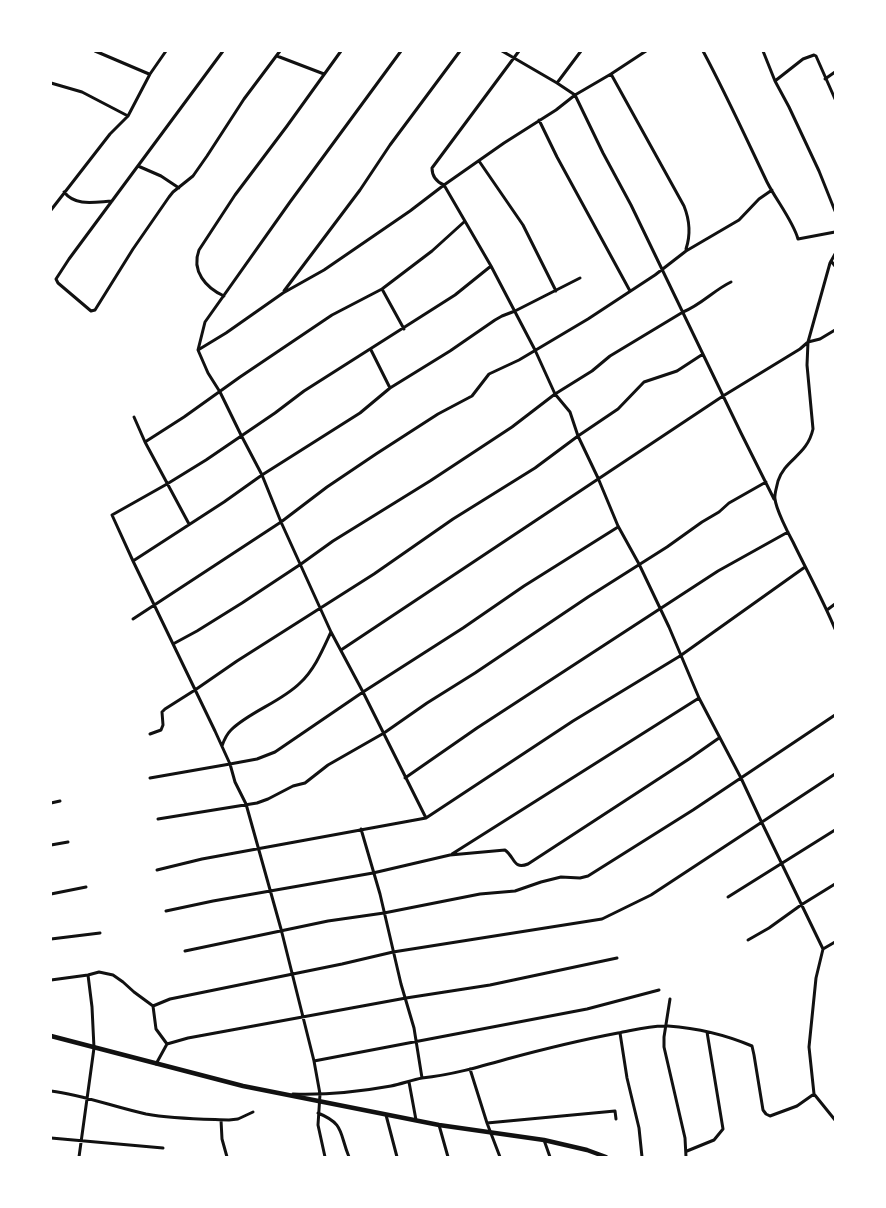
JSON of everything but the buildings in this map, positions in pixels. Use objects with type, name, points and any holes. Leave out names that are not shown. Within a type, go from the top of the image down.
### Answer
[{"type":"street","points":[[95,51],[150,74]]},
{"type":"street","points":[[51,210],[110,134],[128,116],[150,74],[166,51]]},
{"type":"street","points":[[223,51],[56,279],[91,311],[95,310],[145,231],[173,192],[193,176],[244,99],[280,51]]},
{"type":"street","points":[[224,296],[212,291],[200,275],[196,257],[199,250],[235,195],[341,51]]},
{"type":"street","points":[[401,51],[205,322],[198,350],[262,475],[331,632],[426,818]]},
{"type":"street","points":[[283,292],[320,245],[460,51]]},
{"type":"street","points":[[502,51],[575,95],[766,482],[835,629]]},
{"type":"street","points":[[519,51],[432,168],[433,173],[435,178],[444,185],[491,267],[535,350],[555,394],[570,412],[578,436],[618,526],[669,627],[699,698],[741,778],[823,949],[816,978],[809,1047],[814,1094],[835,1120]]},
{"type":"street","points":[[558,83],[581,51]]},
{"type":"street","points":[[198,350],[283,292],[324,270],[479,160],[645,51]]},
{"type":"street","points":[[703,51],[798,239],[835,232]]},
{"type":"street","points":[[763,51],[835,211]]},
{"type":"street","points":[[775,81],[803,59],[811,55],[816,56],[835,99]]},
{"type":"street","points":[[277,56],[324,74]]},
{"type":"street","points":[[825,79],[835,72]]},
{"type":"street","points":[[611,74],[684,206],[690,232],[686,251]]},
{"type":"street","points":[[51,83],[82,92],[128,116]]},
{"type":"street","points":[[539,120],[556,157],[630,291]]},
{"type":"street","points":[[479,160],[523,225],[556,291]]},
{"type":"street","points":[[138,166],[161,176],[178,188]]},
{"type":"street","points":[[133,619],[281,522],[376,454],[438,414],[472,396],[494,370],[519,360],[630,291],[686,251],[739,219],[759,199],[772,190]]},
{"type":"street","points":[[64,192],[74,200],[81,202],[112,201]]},
{"type":"street","points":[[144,441],[184,417],[240,376],[332,315],[382,289],[432,251],[464,221]]},
{"type":"street","points":[[774,499],[782,472],[802,452],[811,438],[813,429],[807,365],[808,342],[835,254]]},
{"type":"street","points":[[831,261],[835,266]]},
{"type":"street","points":[[325,1157],[318,1125],[320,1094],[314,1061],[281,929],[246,804],[222,746],[112,514],[206,460],[313,385],[455,295],[491,267]]},
{"type":"street","points":[[133,561],[495,320],[580,278]]},
{"type":"street","points":[[173,644],[197,631],[512,427],[555,394],[592,371],[609,356],[695,307],[718,289],[732,282]]},
{"type":"street","points":[[382,289],[404,328]]},
{"type":"street","points":[[341,650],[723,396],[808,342],[820,339],[835,330]]},
{"type":"street","points":[[371,350],[390,388]]},
{"type":"street","points":[[150,734],[161,730],[162,712],[237,661],[374,574],[453,519],[535,468],[618,409],[644,382],[677,371],[703,354]]},
{"type":"street","points":[[134,417],[144,441],[189,524]]},
{"type":"street","points":[[159,819],[268,800],[293,786],[305,783],[328,765],[384,733],[667,547],[729,503],[766,482]]},
{"type":"street","points":[[150,778],[256,759],[275,752],[618,526]]},
{"type":"street","points":[[405,778],[477,728],[718,571],[788,532]]},
{"type":"street","points":[[157,870],[202,859],[426,818],[573,721],[680,656],[805,567]]},
{"type":"street","points":[[827,610],[835,604]]},
{"type":"street","points":[[222,746],[230,731],[301,683],[316,662],[331,632]]},
{"type":"street","points":[[450,855],[699,698]]},
{"type":"street","points":[[185,951],[281,929],[384,913],[480,894],[515,891],[561,877],[588,876],[835,715]]},
{"type":"street","points":[[166,910],[373,873],[450,855],[505,850],[518,865],[523,866],[719,738]]},
{"type":"street","points":[[153,1006],[170,999],[393,952],[602,919],[651,895],[835,774]]},
{"type":"street","points":[[51,803],[60,801]]},
{"type":"street","points":[[361,829],[417,1040],[422,1078]]},
{"type":"street","points":[[728,897],[835,830]]},
{"type":"street","points":[[51,845],[68,842]]},
{"type":"street","points":[[748,940],[835,884]]},
{"type":"street","points":[[51,894],[86,887]]},
{"type":"street","points":[[51,939],[100,933]]},
{"type":"street","points":[[823,949],[835,942]]},
{"type":"street","points":[[156,1064],[167,1044],[188,1038],[490,985],[617,958]]},
{"type":"street","points":[[51,980],[99,972],[113,975],[153,1006],[156,1029],[167,1044]]},
{"type":"street","points":[[79,1157],[94,1048],[88,975]]},
{"type":"street","points":[[314,1061],[586,1009],[659,990]]},
{"type":"street","points":[[670,999],[664,1047],[685,1138],[686,1157]]},
{"type":"street","points":[[282,1094],[320,1094],[376,1089],[470,1069],[593,1037],[646,1027],[666,1026],[707,1032],[752,1046],[763,1110],[770,1116],[797,1106],[814,1094]]},
{"type":"street","points":[[687,1152],[714,1140],[723,1129],[707,1032]]},
{"type":"street","points":[[620,1033],[627,1078],[639,1128],[642,1157]]},
{"type":"street","points":[[51,1036],[243,1086],[439,1125],[544,1140],[588,1150],[606,1157]]},
{"type":"street","points":[[470,1069],[500,1157]]},
{"type":"street","points":[[409,1082],[416,1120]]},
{"type":"street","points":[[51,1091],[69,1093],[145,1114],[167,1117],[221,1120],[238,1119],[253,1112]]},
{"type":"street","points":[[487,1123],[615,1111],[616,1119]]},
{"type":"street","points":[[318,1113],[339,1125],[349,1157]]},
{"type":"street","points":[[387,1115],[397,1157]]},
{"type":"street","points":[[221,1120],[222,1139],[227,1157]]},
{"type":"street","points":[[439,1125],[448,1157]]},
{"type":"street","points":[[51,1138],[163,1148]]},
{"type":"street","points":[[544,1140],[550,1157]]}]
